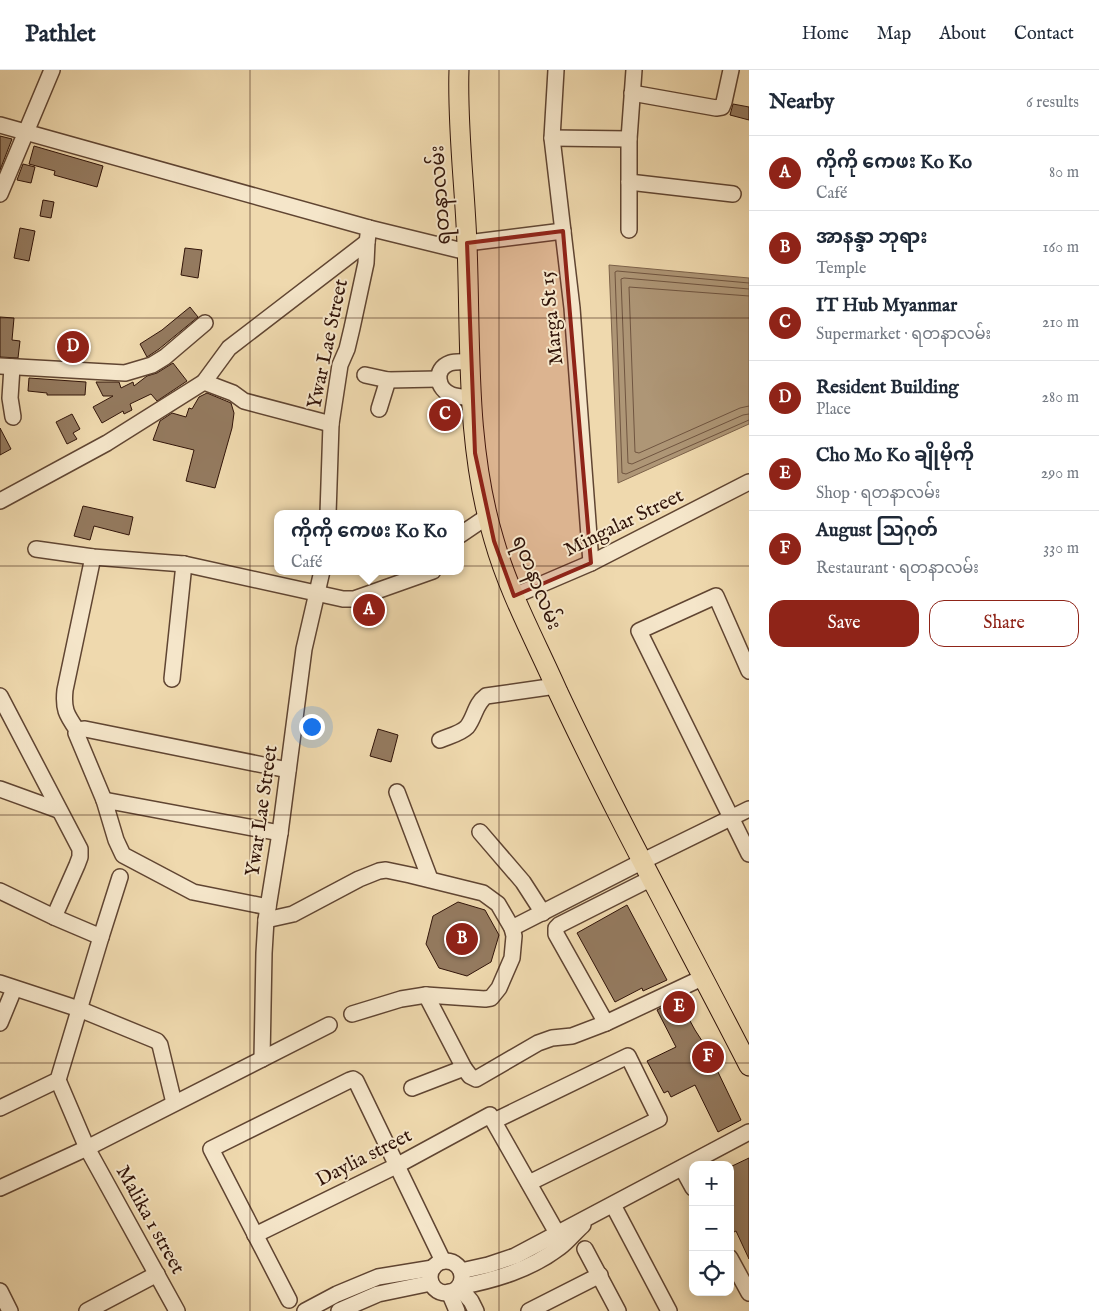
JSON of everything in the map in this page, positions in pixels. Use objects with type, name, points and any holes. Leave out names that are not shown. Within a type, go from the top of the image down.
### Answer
[{"type":"main road","name":"ရတနာလမ်း","points":[[459,70],[458,102],[467,247],[475,453],[494,541],[514,596],[580,739],[749,1066]]},
{"type":"street","points":[[1,186],[27,132],[52,70]]},
{"type":"street","name":"Marga St 15","points":[[556,70],[552,138],[572,308],[591,563]]},
{"type":"street","points":[[629,230],[629,139],[634,70]]},
{"type":"street","points":[[632,94],[716,108],[722,107],[731,70]]},
{"type":"street","points":[[0,125],[368,235],[467,247],[563,231]]},
{"type":"street","points":[[552,138],[629,139]]},
{"type":"street","points":[[629,182],[733,194]]},
{"type":"street","points":[[0,501],[107,442],[204,382],[229,348],[368,235]]},
{"type":"street","name":"Ywar Lae Street","points":[[328,510],[332,424],[340,365],[347,350],[366,263],[368,235]]},
{"type":"street","points":[[13,417],[6,366],[125,373],[152,365],[165,357],[205,323]]},
{"type":"street","points":[[470,362],[449,363],[440,370],[438,379],[442,388],[451,395],[472,398]]},
{"type":"street","points":[[365,375],[388,380],[438,379]]},
{"type":"street","points":[[379,409],[388,380]]},
{"type":"street","points":[[204,382],[233,392],[244,401],[332,424]]},
{"type":"street","name":"Mingalar Street","points":[[514,596],[591,563],[749,482]]},
{"type":"street","points":[[464,532],[488,516]]},
{"type":"street","points":[[36,549],[93,557],[184,564],[344,598],[354,598],[421,575]]},
{"type":"street","points":[[93,557],[63,704],[66,713],[77,730],[76,733],[104,800],[116,840],[123,855],[194,892],[267,914],[293,914],[359,879],[379,871],[394,872],[483,893],[498,904],[512,928],[515,945],[512,958],[499,988],[491,998],[426,995],[401,999],[352,1014]]},
{"type":"street","points":[[172,679],[184,564]]},
{"type":"street","name":"Ywar Lae Street","points":[[262,1059],[267,914],[280,833],[304,649],[321,575]]},
{"type":"street","points":[[749,671],[716,596],[639,630],[749,854]]},
{"type":"street","points":[[440,740],[467,727],[476,706],[486,696],[556,686]]},
{"type":"street","points":[[0,696],[80,849],[80,857],[54,917]]},
{"type":"street","points":[[77,730],[85,729],[288,770]]},
{"type":"street","points":[[0,789],[58,810]]},
{"type":"street","points":[[397,792],[430,879]]},
{"type":"street","points":[[104,800],[280,833]]},
{"type":"street","points":[[512,928],[749,809]]},
{"type":"street","points":[[480,832],[523,882],[543,912]]},
{"type":"street","points":[[0,1108],[58,1080],[120,877]]},
{"type":"street","points":[[606,1023],[556,934],[556,928],[558,925],[652,878]]},
{"type":"street","points":[[0,891],[101,937]]},
{"type":"street","points":[[426,995],[464,1068],[470,1076],[476,1079],[538,1043],[552,1038],[572,1036],[606,1023],[704,977]]},
{"type":"street","points":[[0,1023],[7,986],[79,1009],[157,1041],[160,1045],[174,1103]]},
{"type":"street","points":[[0,1188],[87,1148],[329,1025]]},
{"type":"street","name":"Daylia street","points":[[255,1235],[492,1118],[628,1056],[658,1119],[529,1183]]},
{"type":"street","points":[[412,1088],[464,1068]]},
{"type":"street","points":[[289,1300],[211,1149],[353,1079],[356,1081],[396,1166],[436,1271],[438,1291],[454,1290],[521,1270],[560,1247],[591,1217]]},
{"type":"street","name":"Malika 1 street","points":[[58,1080],[87,1148],[177,1311]]},
{"type":"street","points":[[492,1118],[557,1233]]},
{"type":"street","points":[[461,1271],[515,1256],[749,1132]]},
{"type":"street","points":[[682,1168],[689,1181]]},
{"type":"street","points":[[613,1205],[669,1311]]},
{"type":"street","points":[[585,1249],[618,1311]]},
{"type":"street","points":[[339,1311],[436,1271],[452,1262],[459,1267],[462,1279],[454,1290],[457,1311]]},
{"type":"street","points":[[734,1265],[749,1293]]},
{"type":"street","points":[[305,1311],[337,1294],[378,1277],[436,1271]]},
{"type":"street","points":[[87,1311],[158,1274]]},
{"type":"street","points":[[529,1311],[600,1275]]},
{"type":"street","points":[[454,1290],[470,1301],[476,1311]]},
{"type":"street","points":[[0,1291],[10,1311]]},
{"type":"highlighted area","points":[[563,231],[591,563],[514,596],[494,541],[475,453],[467,243]]},
{"type":"water","points":[[609,265],[749,278],[749,424],[618,483]]},
{"type":"building","points":[[733,104],[749,107],[749,120],[730,115]]},
{"type":"building","points":[[0,136],[12,139],[0,170]]},
{"type":"building","points":[[34,146],[103,166],[97,187],[54,175],[55,171],[29,164]]},
{"type":"building","points":[[23,164],[35,167],[31,183],[17,180]]},
{"type":"building","points":[[43,200],[54,202],[51,218],[40,216]]},
{"type":"building","points":[[20,228],[35,231],[29,261],[14,258]]},
{"type":"building","points":[[185,248],[202,250],[198,278],[181,275]]},
{"type":"building","points":[[190,307],[198,317],[147,357],[140,344],[162,330]]},
{"type":"building","points":[[0,317],[14,318],[12,340],[20,341],[18,358],[0,357]]},
{"type":"building","points":[[67,334],[81,336],[78,361],[64,359]]},
{"type":"building","points":[[173,363],[187,381],[157,401],[151,394],[130,404],[132,410],[124,414],[123,411],[102,423],[93,407],[113,396],[103,396],[96,382],[119,382],[121,388],[133,382],[134,386],[147,376],[157,373]]},
{"type":"building","points":[[29,378],[86,382],[85,395],[47,395],[47,393],[28,391]]},
{"type":"building","points":[[207,393],[231,403],[234,413],[232,428],[215,488],[186,481],[194,450],[153,440],[160,421],[172,413],[186,417],[189,408],[192,409],[199,397]]},
{"type":"building","points":[[72,414],[80,429],[73,433],[77,439],[67,444],[56,422]]},
{"type":"building","points":[[0,428],[11,449],[0,455]]},
{"type":"building","points":[[83,506],[133,517],[129,535],[94,526],[90,540],[74,536]]},
{"type":"building","points":[[378,729],[398,735],[391,762],[370,756]]},
{"type":"building","points":[[458,902],[485,910],[499,935],[491,962],[467,976],[439,968],[426,944],[433,916]]},
{"type":"building","points":[[627,905],[667,980],[643,991],[642,988],[615,1002],[577,933]]},
{"type":"building","points":[[678,999],[706,1047],[741,1120],[718,1132],[695,1085],[671,1097],[668,1091],[664,1093],[647,1061],[676,1047],[657,1010]]},
{"type":"building","points":[[749,1158],[749,1259],[736,1231],[734,1232],[734,1165]]},
{"type":"place","name":"Resident Building","points":[[73,347]]},
{"type":"place","name":"IT Hub Myanmar","points":[[445,415]]},
{"type":"place","name":"ကိုကို ကေဖး Ko Ko","points":[[369,610]]},
{"type":"place","name":"အာနန္ဒာ ဘုရား","points":[[462,939]]},
{"type":"place","name":"Cho Mo Ko ချိုမိုကို","points":[[679,1007]]},
{"type":"place","name":"August သြဂုတ်","points":[[708,1057]]}]
